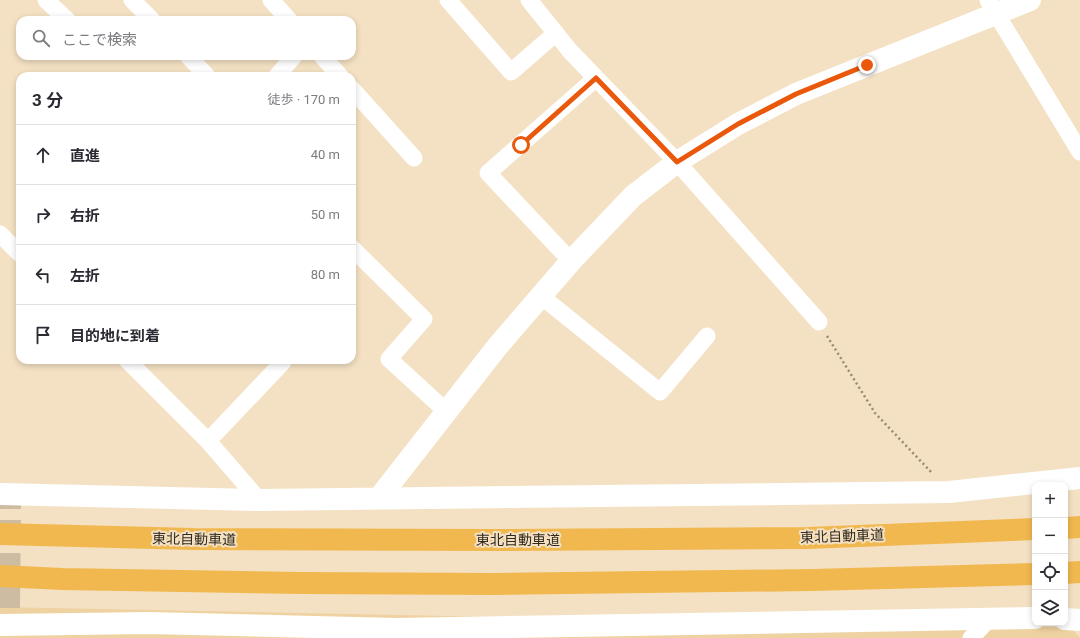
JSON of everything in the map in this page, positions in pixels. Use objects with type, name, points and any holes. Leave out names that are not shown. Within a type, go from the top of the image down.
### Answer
[{"type":"highway","points":[[1068,528],[1080,527]]},
{"type":"highway","name":"東北自動車道","points":[[0,534],[201,539],[507,540],[808,538],[1032,529]]},
{"type":"highway","points":[[1068,573],[1080,572]]},
{"type":"highway","points":[[0,576],[62,579],[302,583],[497,584],[812,580],[1032,574]]},
{"type":"street","points":[[46,0],[63,16]]},
{"type":"street","points":[[132,0],[148,16]]},
{"type":"street","points":[[271,0],[286,16]]},
{"type":"street","points":[[448,0],[511,72],[556,33]]},
{"type":"street","points":[[529,0],[570,51],[677,162],[819,322]]},
{"type":"street","points":[[380,498],[498,347],[571,261],[634,196],[677,162],[738,124],[796,94],[992,7],[1030,0]]},
{"type":"street","points":[[992,7],[1080,152]]},
{"type":"street","points":[[192,60],[203,72]]},
{"type":"street","points":[[280,72],[291,60]]},
{"type":"street","points":[[326,60],[336,72]]},
{"type":"street","points":[[571,261],[488,174],[596,78]]},
{"type":"street","points":[[356,93],[414,158]]},
{"type":"street","points":[[0,234],[16,250]]},
{"type":"street","points":[[356,252],[424,319],[389,359],[447,412]]},
{"type":"street","points":[[541,296],[660,392],[707,336]]},
{"type":"street","points":[[131,364],[208,441],[259,500]]},
{"type":"street","points":[[208,441],[281,364]]},
{"type":"street","points":[[6,498],[259,500],[949,492],[1080,478]]},
{"type":"street","points":[[971,638],[990,618]]},
{"type":"street","points":[[6,619],[400,633],[1032,618]]},
{"type":"street","points":[[1068,619],[1080,620]]},
{"type":"path","points":[[819,322],[875,413],[949,492]]},
{"type":"shaded area","points":[[0,607],[904,625],[997,625],[1071,628],[1080,638],[0,638]]},
{"type":"tunnel","points":[[9,608],[10,505]]},
{"type":"route","points":[[521,145],[596,78],[677,162],[738,124],[796,94],[867,65]]}]
